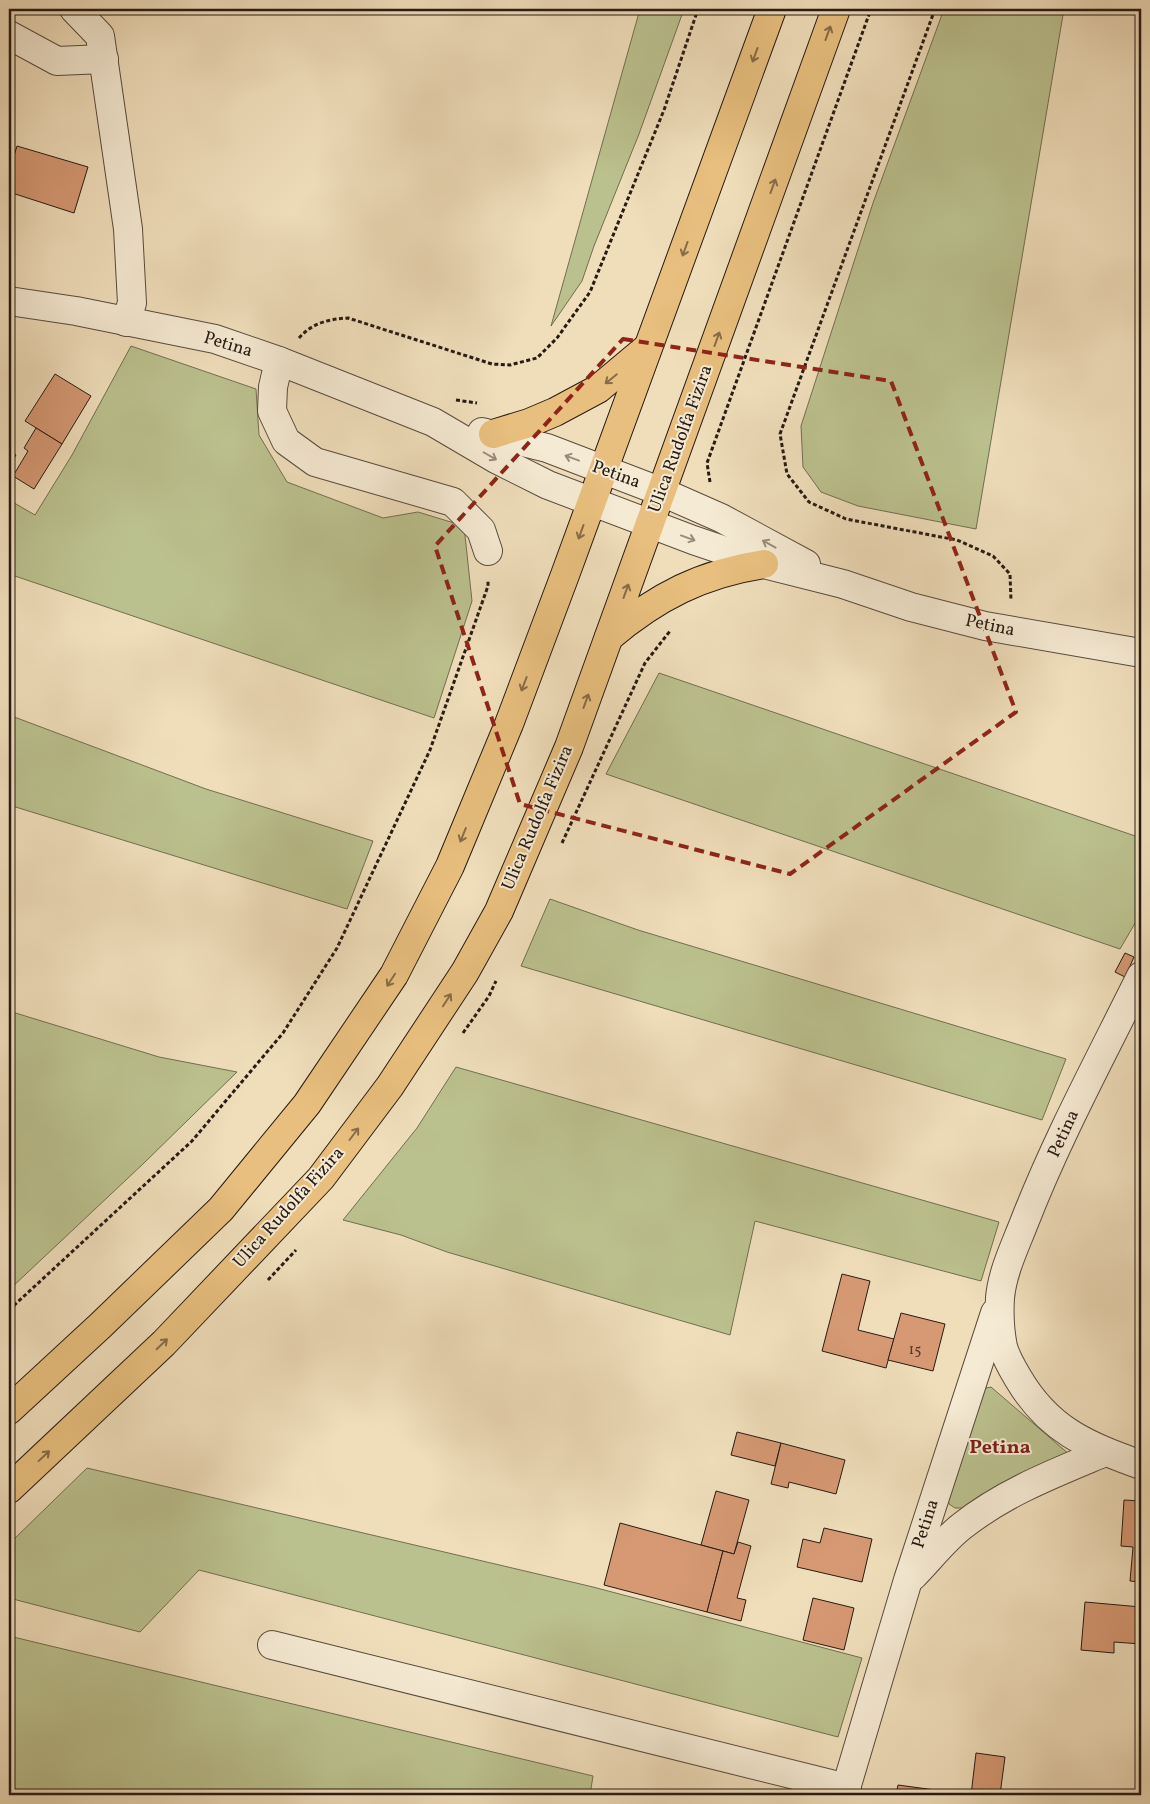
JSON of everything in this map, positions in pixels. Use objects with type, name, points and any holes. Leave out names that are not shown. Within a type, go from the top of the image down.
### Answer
[{"type":"main road","points":[[9,1410],[101,1325],[221,1209],[307,1104],[394,975],[450,866],[512,714],[592,502],[772,9]]},
{"type":"main road","name":"Ulica Rudolfa Fizira","points":[[9,1489],[164,1343],[321,1178],[390,1086],[465,972],[499,911],[569,747],[836,9]]},
{"type":"main road","points":[[493,434],[529,423],[555,412],[598,389],[648,347]]},
{"type":"main road","points":[[609,637],[657,601],[710,576],[737,568],[764,564]]},
{"type":"street","points":[[74,9],[100,36],[104,59],[128,229],[132,303],[126,322]]},
{"type":"street","points":[[9,35],[56,62],[104,59]]},
{"type":"street","name":"Petina","points":[[9,301],[76,311],[215,339],[279,361],[433,422],[526,475],[650,524],[764,564],[843,584],[911,607],[1012,631],[1141,653]]},
{"type":"street","points":[[279,361],[273,387],[272,411],[286,441],[314,462],[453,502],[481,530],[488,552]]},
{"type":"street","name":"Petina","points":[[433,422],[493,434],[547,448],[662,492],[706,511],[843,584]]},
{"type":"street","name":"Petina","points":[[846,1791],[908,1580],[1015,1246],[1032,1202],[1062,1135],[1141,976]]},
{"type":"street","name":"Petina","points":[[1000,1297],[1000,1326],[1003,1349],[1029,1397],[1054,1423],[1076,1439],[1141,1465]]},
{"type":"street","name":"Petina","points":[[908,1580],[960,1527],[1006,1496],[1049,1475],[1105,1452]]},
{"type":"street","points":[[272,1645],[846,1791]]},
{"type":"path","points":[[279,361],[306,330],[329,319],[348,318],[492,364],[510,365],[537,358],[557,338],[590,292],[664,110],[698,9]]},
{"type":"path","points":[[706,511],[711,486],[707,463],[872,9]]},
{"type":"path","points":[[935,9],[780,434],[788,474],[809,502],[846,519],[957,540],[993,556],[1010,574],[1012,631]]},
{"type":"path","points":[[9,1310],[192,1142],[283,1032],[331,957],[430,750],[488,586],[488,552]]},
{"type":"highlighted area","points":[[623,339],[891,381],[1016,712],[790,874],[520,804],[435,546]]},
{"type":"green space","points":[[640,9],[684,9],[639,134],[582,281],[551,326]]},
{"type":"green space","points":[[944,9],[1064,9],[976,529],[858,506],[821,492],[803,467],[801,426],[873,203]]},
{"type":"green space","points":[[131,346],[256,389],[259,435],[287,482],[383,518],[418,512],[464,526],[472,601],[434,718],[9,574],[9,500],[35,515],[72,455]]},
{"type":"green space","points":[[659,673],[1141,838],[1141,913],[1120,949],[606,774]]},
{"type":"green space","points":[[9,715],[206,789],[373,841],[347,909],[9,805]]},
{"type":"green space","points":[[550,899],[638,930],[1066,1059],[1042,1120],[521,966]]},
{"type":"green space","points":[[9,1011],[159,1057],[237,1072],[144,1163],[9,1290]]},
{"type":"green space","points":[[456,1067],[999,1222],[981,1281],[755,1221],[730,1335],[447,1252],[401,1235],[343,1220],[417,1128]]},
{"type":"green space","points":[[991,1387],[1070,1455],[963,1508],[955,1508],[949,1504],[948,1499],[976,1415],[980,1397],[986,1388]]},
{"type":"green space","points":[[87,1468],[593,1587],[862,1658],[838,1737],[199,1570],[140,1632],[9,1598],[9,1544]]},
{"type":"green space","points":[[9,1636],[593,1776],[590,1795],[9,1795]]},
{"type":"building","points":[[17,146],[88,167],[74,213],[9,192],[9,172]]},
{"type":"building","points":[[55,374],[91,396],[62,444],[25,421]]},
{"type":"building","points":[[36,428],[62,444],[34,489],[13,476],[28,451],[24,448]]},
{"type":"building","points":[[9,450],[16,455],[9,467]]},
{"type":"building","points":[[1125,953],[1134,957],[1125,977],[1115,972]]},
{"type":"building","points":[[842,1274],[870,1281],[858,1330],[894,1339],[886,1368],[822,1351]]},
{"type":"building","points":[[901,1313],[945,1324],[933,1371],[888,1360]]},
{"type":"building","points":[[737,1432],[781,1443],[775,1466],[731,1455]]},
{"type":"building","points":[[781,1443],[845,1460],[836,1494],[789,1482],[788,1488],[771,1484]]},
{"type":"building","points":[[716,1491],[749,1500],[734,1554],[701,1545]]},
{"type":"building","points":[[1124,1500],[1141,1501],[1141,1582],[1130,1581],[1133,1547],[1121,1546]]},
{"type":"building","points":[[620,1523],[723,1551],[707,1612],[604,1585]]},
{"type":"building","points":[[824,1528],[872,1539],[862,1582],[797,1567],[803,1539],[820,1543]]},
{"type":"building","points":[[738,1542],[751,1546],[737,1598],[746,1600],[741,1621],[707,1612],[723,1551],[734,1554]]},
{"type":"building","points":[[813,1598],[854,1608],[844,1650],[803,1640]]},
{"type":"building","points":[[1085,1602],[1141,1607],[1141,1644],[1114,1642],[1114,1653],[1081,1650]]},
{"type":"building","points":[[976,1753],[1005,1757],[1000,1795],[971,1795]]},
{"type":"building","points":[[898,1785],[935,1790],[934,1794],[940,1795],[896,1795]]},
{"type":"district","name":"Petina","points":[[1000,1448]]}]
